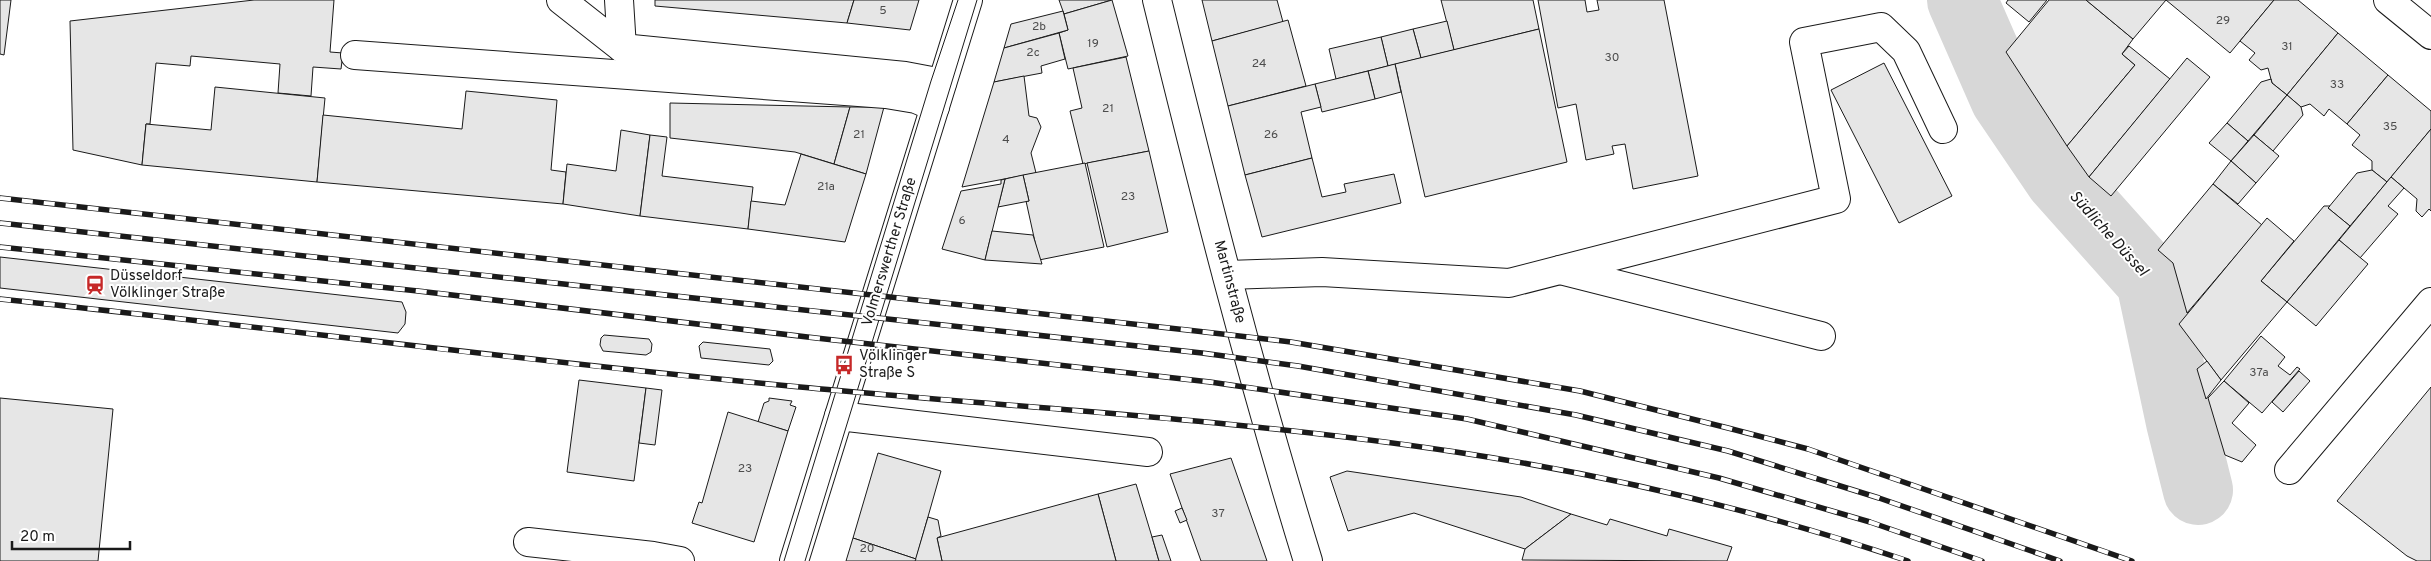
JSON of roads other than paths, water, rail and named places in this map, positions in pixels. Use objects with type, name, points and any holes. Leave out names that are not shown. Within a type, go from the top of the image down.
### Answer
[{"type":"street","points":[[561,0],[622,48],[905,76],[939,95]]},
{"type":"street","points":[[619,0],[622,48]]},
{"type":"street","name":"Volmerswerther Straße","points":[[794,561],[968,0]]},
{"type":"street","name":"Martinstraße","points":[[1157,0],[1275,454],[1308,561]]},
{"type":"street","points":[[2388,0],[2431,35]]},
{"type":"street","points":[[1227,275],[1322,272],[1509,283],[1556,269],[1836,199],[1804,42],[1881,27],[1906,51],[1943,129]]},
{"type":"street","points":[[355,55],[886,94],[916,100],[939,95]]},
{"type":"street","points":[[1556,269],[1821,336]]},
{"type":"street","points":[[2289,470],[2431,302]]},
{"type":"street","points":[[839,416],[1148,452]]},
{"type":"street","points":[[528,542],[654,556],[680,561]]},
{"type":"waterway","name":"Südliche Düssel","points":[[1962,0],[2005,98],[2060,179],[2151,281],[2181,422],[2198,490]]},
{"type":"tram line","points":[[784,561],[931,81],[958,0]]},
{"type":"tram line","points":[[805,561],[977,0]]},
{"type":"railway","points":[[0,198],[1291,342],[1580,391],[1808,449],[2132,561]]},
{"type":"railway","points":[[0,223],[1202,353],[1298,366],[1576,415],[1728,451],[1879,498],[2060,561]]},
{"type":"railway","points":[[0,247],[418,291],[1210,382],[1467,419],[1719,478],[1870,522],[1982,561]]},
{"type":"railway","points":[[0,299],[500,356],[882,394],[1210,422],[1456,452],[1513,461],[1684,496],[1797,526],[1908,561]]},
{"type":"place","name":"Düsseldorf Völklinger Straße","points":[[95,285]]},
{"type":"place","name":"Völklinger Straße S","points":[[844,365]]}]
